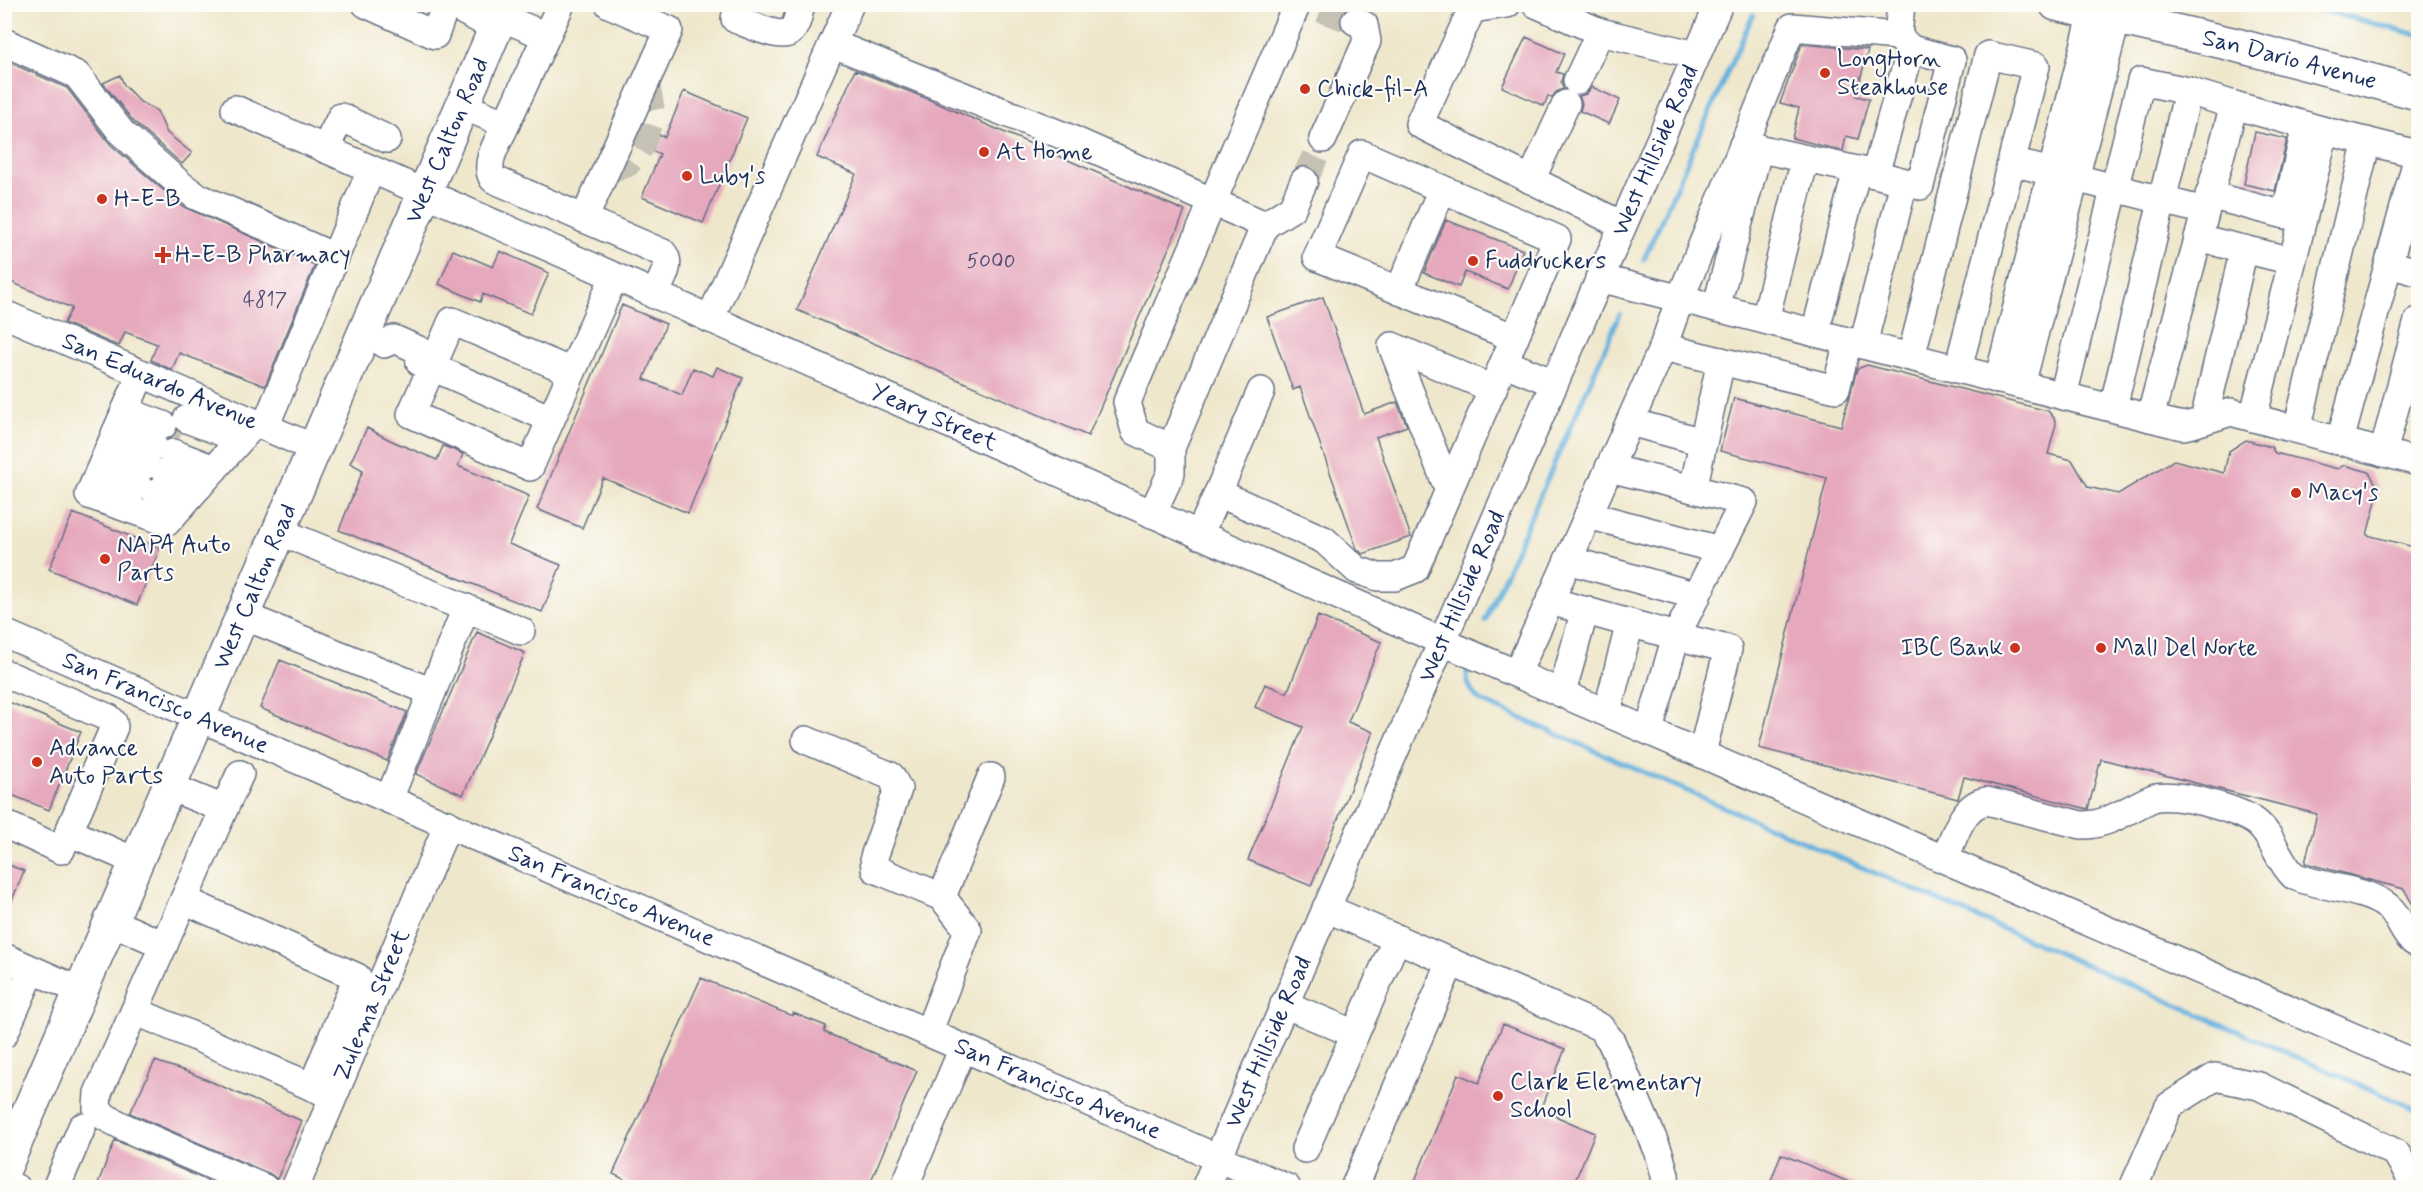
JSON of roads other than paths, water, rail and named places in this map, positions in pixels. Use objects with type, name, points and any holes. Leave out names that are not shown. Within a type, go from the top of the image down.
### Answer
[{"type":"main road","name":"San Dario Avenue","points":[[2056,4],[2105,14],[2418,93]]},
{"type":"main road","name":"West Calton Road","points":[[4,1169],[316,449],[375,340],[426,194],[501,17]]},
{"type":"street","points":[[366,4],[435,35],[448,4],[501,17],[546,36]]},
{"type":"street","points":[[561,4],[489,163],[489,172],[493,179],[663,253],[667,266],[654,295]]},
{"type":"street","points":[[584,219],[669,30],[609,4]]},
{"type":"street","points":[[732,9],[782,35],[790,33],[795,25],[801,4]]},
{"type":"street","points":[[710,319],[850,4]]},
{"type":"street","points":[[1507,4],[1472,7],[1419,124],[1622,225]]},
{"type":"street","points":[[1536,4],[1600,32],[1696,55]]},
{"type":"street","name":"West Hillside Road","points":[[1205,1188],[1719,4]]},
{"type":"street","points":[[1815,333],[1905,42],[1901,4]]},
{"type":"street","points":[[1171,448],[1135,431],[1127,402],[1214,203],[1309,6]]},
{"type":"street","points":[[2010,382],[2105,14]]},
{"type":"street","points":[[1323,139],[1367,41],[1364,25],[1355,21]]},
{"type":"street","points":[[1517,673],[1663,347],[1680,298],[1751,147],[1792,27],[1905,42],[1952,60],[1988,55],[2036,66],[1958,369]]},
{"type":"street","points":[[1531,180],[1600,32]]},
{"type":"street","points":[[4,42],[77,75],[122,133],[196,196],[335,257]]},
{"type":"street","points":[[833,44],[1069,138],[1266,225]]},
{"type":"street","points":[[1911,357],[1988,55]]},
{"type":"street","points":[[1751,147],[1920,186],[1952,60]]},
{"type":"street","points":[[2063,396],[2141,81],[2188,91],[2418,155],[2340,441]]},
{"type":"street","points":[[2113,408],[2188,91]]},
{"type":"street","points":[[2150,418],[2234,105]]},
{"type":"street","points":[[464,106],[506,124]]},
{"type":"street","name":"Yeary Street","points":[[235,109],[1441,641],[2418,1065]]},
{"type":"street","points":[[325,149],[341,117],[387,139]]},
{"type":"street","points":[[2012,162],[2162,200],[2207,203],[2284,216],[2315,128]]},
{"type":"street","points":[[2253,418],[2292,261],[2315,128]]},
{"type":"street","points":[[2297,429],[2367,141]]},
{"type":"street","points":[[1716,308],[1751,147]]},
{"type":"street","points":[[1218,494],[1324,540],[1357,570],[1378,577],[1395,577],[1415,570],[1515,338],[1557,239],[1362,154],[1317,257],[1515,338]]},
{"type":"street","points":[[1765,320],[1805,159]]},
{"type":"street","points":[[120,423],[89,495],[167,522],[227,457],[335,257],[371,170]]},
{"type":"street","points":[[1152,514],[1171,473],[1171,448],[1266,225],[1292,208],[1304,181]]},
{"type":"street","points":[[1663,347],[1836,389],[1856,343],[1904,182]]},
{"type":"street","points":[[1399,291],[1442,189]]},
{"type":"street","points":[[2198,238],[2292,261]]},
{"type":"street","points":[[2204,420],[2244,249]]},
{"type":"street","points":[[2389,264],[2418,272]]},
{"type":"street","points":[[572,372],[452,321],[426,365],[411,414],[530,467],[551,419],[572,372],[614,277]]},
{"type":"street","points":[[1599,278],[2183,426],[2231,412],[2418,462]]},
{"type":"street","name":"San Eduardo Avenue","points":[[4,314],[120,423],[227,457],[316,449]]},
{"type":"street","points":[[2383,453],[2418,321]]},
{"type":"street","points":[[375,340],[394,339],[419,350],[426,365],[551,419]]},
{"type":"street","points":[[1449,491],[1392,346],[1493,389]]},
{"type":"street","points":[[1693,489],[1721,361]]},
{"type":"street","points":[[1504,363],[1554,383]]},
{"type":"street","points":[[1199,535],[1261,391]]},
{"type":"street","points":[[1630,422],[1703,442]]},
{"type":"street","points":[[120,423],[163,450],[227,457]]},
{"type":"street","points":[[120,423],[163,450],[227,457]]},
{"type":"street","points":[[120,423],[163,450],[227,457]]},
{"type":"street","points":[[1609,468],[1744,502],[1677,636],[1649,730]]},
{"type":"street","points":[[1588,515],[1720,550]]},
{"type":"street","points":[[281,531],[521,631]]},
{"type":"street","points":[[1568,560],[1697,596]]},
{"type":"street","points":[[1550,601],[1728,649],[1702,753]]},
{"type":"street","points":[[389,799],[466,608]]},
{"type":"street","points":[[1562,693],[1585,610]]},
{"type":"street","points":[[244,616],[432,692]]},
{"type":"street","points":[[1607,712],[1630,623]]},
{"type":"street","name":"San Francisco Avenue","points":[[4,632],[199,719],[448,824],[1218,1158],[1254,1181],[1287,1188]]},
{"type":"street","points":[[4,673],[113,722],[114,728],[61,850],[4,824]]},
{"type":"street","points":[[806,740],[891,776],[898,789],[874,857],[875,869],[942,897],[968,930],[928,1033]]},
{"type":"street","points":[[240,774],[98,1093],[97,1108],[105,1117],[128,1129],[264,1188]]},
{"type":"street","points":[[942,897],[992,777]]},
{"type":"street","points":[[170,787],[224,809]]},
{"type":"street","points":[[1945,858],[1965,815],[1971,806],[1980,802],[1987,801],[2092,826],[2153,798],[2172,796],[2242,814],[2258,824],[2269,837],[2288,870],[2294,876],[2377,900],[2396,914],[2407,935],[2418,944]]},
{"type":"street","name":"Zulema Street","points":[[295,1188],[323,1092],[448,824]]},
{"type":"street","points":[[69,832],[137,861]]},
{"type":"street","points":[[135,1011],[323,1092],[357,977],[184,900]]},
{"type":"street","points":[[1326,908],[1600,1027],[1611,1041],[1659,1153],[1666,1188]]},
{"type":"street","points":[[112,922],[164,945]]},
{"type":"street","points":[[1305,1149],[1397,938]]},
{"type":"street","points":[[4,957],[81,991]]},
{"type":"street","points":[[1354,1188],[1451,962]]},
{"type":"street","points":[[4,1034],[32,970]]},
{"type":"street","points":[[1284,1004],[1355,1034]]},
{"type":"street","points":[[904,1188],[963,1048]]},
{"type":"street","points":[[2133,1188],[2169,1106],[2215,1077],[2259,1086],[2396,1153],[2417,1188]]},
{"type":"street","points":[[56,1188],[82,1127]]},
{"type":"street","points":[[4,1183],[16,1188]]},
{"type":"waterway","points":[[2298,4],[2418,35]]},
{"type":"waterway","points":[[1644,259],[1753,15]]},
{"type":"waterway","points":[[1485,621],[1620,314]]},
{"type":"waterway","points":[[1467,666],[1469,686],[1481,701],[2418,1110]]},
{"type":"tunnel","points":[[1321,9],[1355,21]]},
{"type":"tunnel","points":[[606,170],[627,164],[641,146],[652,114],[646,81]]},
{"type":"tunnel","points":[[1304,181],[1323,139]]},
{"type":"tunnel","points":[[163,425],[182,432]]},
{"type":"place","name":"LongHorn Steakhouse","points":[[1825,73]]},
{"type":"place","name":"Chick-fil-A","points":[[1305,89]]},
{"type":"place","name":"At Home","points":[[984,152]]},
{"type":"place","name":"Luby's","points":[[687,176]]},
{"type":"place","name":"H-E-B","points":[[102,199]]},
{"type":"place","name":"H-E-B Pharmacy","points":[[163,255]]},
{"type":"place","name":"Fuddruckers","points":[[1473,261]]},
{"type":"place","name":"Macy's","points":[[2296,493]]},
{"type":"place","name":"NAPA Auto Parts","points":[[105,559]]},
{"type":"place","name":"IBC Bank","points":[[2015,648]]},
{"type":"place","name":"Mall Del Norte","points":[[2101,648]]},
{"type":"place","name":"Advance Auto Parts","points":[[37,762]]},
{"type":"place","name":"Clark Elementary School","points":[[1498,1096]]}]
